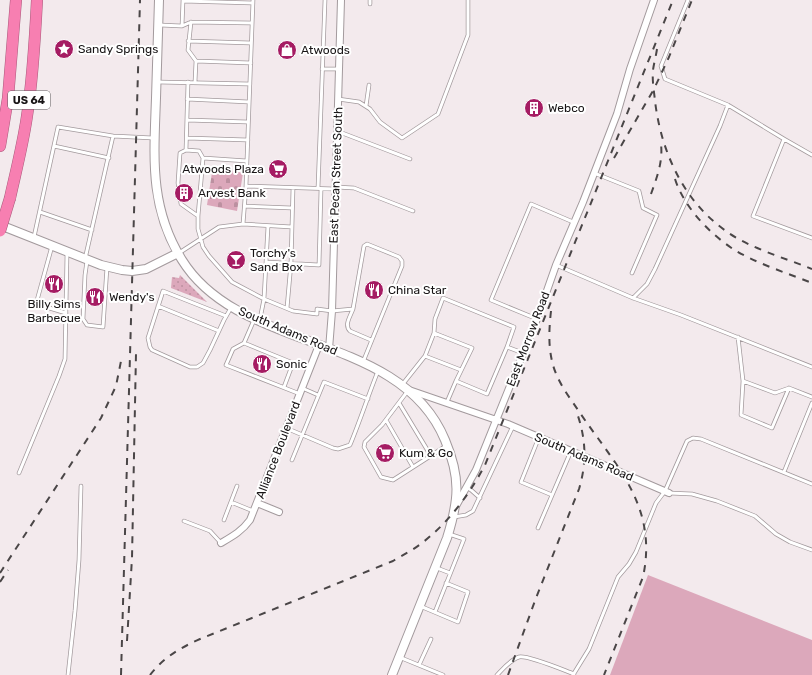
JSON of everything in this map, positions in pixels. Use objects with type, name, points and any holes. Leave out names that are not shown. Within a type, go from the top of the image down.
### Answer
[{"type":"highway","name":"US 64","points":[[0,146],[9,91],[16,0]]},
{"type":"highway","name":"US 64","points":[[0,231],[10,198],[21,151],[27,115],[37,0]]},
{"type":"main road","name":"South Adams Road","points":[[158,0],[155,178],[159,207],[166,230],[178,253],[187,266],[210,291],[232,306],[257,320],[363,362],[409,390],[428,409],[448,446],[455,468],[457,488],[456,507]]},
{"type":"main road","points":[[0,225],[107,267],[127,271],[139,270],[154,265],[178,253]]},
{"type":"main road","name":"East Morrow Road","points":[[393,675],[448,534],[456,507]]},
{"type":"street","name":"East Pecan Street South","points":[[329,349],[332,310],[341,0]]},
{"type":"street","name":"East Morrow Road","points":[[456,507],[476,470],[537,319],[556,265],[617,114],[630,69],[654,0]]},
{"type":"street","name":"Alliance Boulevard","points":[[221,543],[236,534],[250,520],[319,345]]},
{"type":"street","name":"South Adams Road","points":[[409,390],[447,402],[512,426],[667,492]]},
{"type":"street","points":[[257,503],[279,512]]},
{"type":"lane","points":[[182,26],[183,0],[253,2],[244,224]]},
{"type":"lane","points":[[266,262],[319,265],[322,68],[325,0]]},
{"type":"lane","points":[[338,100],[359,102],[366,106],[380,122],[402,138],[438,114],[468,35],[468,0]]},
{"type":"lane","points":[[688,0],[661,66],[665,79],[728,105],[812,155]]},
{"type":"lane","points":[[158,25],[182,26],[191,22],[252,24]]},
{"type":"lane","points":[[191,22],[188,50],[196,61],[195,82]]},
{"type":"lane","points":[[188,41],[251,43]]},
{"type":"lane","points":[[196,61],[251,63]]},
{"type":"lane","points":[[322,68],[339,69]]},
{"type":"lane","points":[[156,82],[250,84]]},
{"type":"lane","points":[[186,150],[188,82]]},
{"type":"lane","points":[[366,106],[369,85]]},
{"type":"lane","points":[[187,99],[249,102]]},
{"type":"lane","points":[[633,298],[647,284],[655,269],[717,133],[728,105]]},
{"type":"lane","points":[[187,120],[248,122]]},
{"type":"lane","points":[[34,238],[58,127],[113,136],[155,138]]},
{"type":"lane","points":[[337,131],[410,159]]},
{"type":"lane","points":[[107,267],[103,327],[86,325],[83,320],[86,259],[113,136]]},
{"type":"lane","points":[[186,138],[248,140]]},
{"type":"lane","points":[[784,139],[753,216],[812,238]]},
{"type":"lane","points":[[54,146],[108,158]]},
{"type":"lane","points":[[198,216],[181,204],[178,183],[180,153],[186,150],[199,152],[203,158],[198,216],[200,239],[209,256],[232,282],[264,299],[293,311],[317,314],[317,310],[353,310]]},
{"type":"lane","points":[[203,158],[247,161]]},
{"type":"lane","points":[[594,173],[639,191],[643,208],[657,215],[632,273]]},
{"type":"lane","points":[[246,186],[320,189],[354,188],[413,211]]},
{"type":"lane","points":[[286,308],[291,263],[292,188]]},
{"type":"lane","points":[[537,319],[491,300],[531,204],[573,222]]},
{"type":"lane","points":[[245,206],[292,208]]},
{"type":"lane","points":[[40,212],[92,230]]},
{"type":"lane","points":[[178,253],[219,227],[244,224],[292,227]]},
{"type":"lane","points":[[268,226],[264,299],[257,320],[244,343],[233,349],[226,365],[284,387],[318,395]]},
{"type":"lane","points":[[363,362],[402,266],[402,261],[399,257],[367,244],[364,246],[353,310],[347,326],[350,332],[371,340]]},
{"type":"lane","points":[[52,246],[36,304],[66,313]]},
{"type":"lane","points":[[19,473],[59,376],[64,359],[67,252]]},
{"type":"lane","points":[[556,265],[633,298],[682,315],[812,367]]},
{"type":"lane","points":[[226,316],[163,291],[148,338],[150,347],[152,350],[190,367],[196,367],[203,363],[232,306]]},
{"type":"lane","points":[[402,385],[425,356],[434,333],[435,319],[443,298],[514,327],[488,394],[456,381]]},
{"type":"lane","points":[[158,306],[219,331]]},
{"type":"lane","points":[[434,333],[472,348],[447,402]]},
{"type":"lane","points":[[738,337],[743,381],[741,415],[772,428],[789,388]]},
{"type":"lane","points":[[244,343],[293,363],[284,387]]},
{"type":"lane","points":[[507,347],[523,353]]},
{"type":"lane","points":[[425,356],[461,370]]},
{"type":"lane","points":[[286,428],[338,449],[350,445],[367,405],[378,370]]},
{"type":"lane","points":[[743,381],[775,393],[789,388],[812,397]]},
{"type":"lane","points":[[292,460],[324,382],[368,399]]},
{"type":"lane","points":[[409,390],[386,420],[365,442],[364,447],[381,477],[393,480],[448,446]]},
{"type":"lane","points":[[399,403],[431,456]]},
{"type":"lane","points":[[784,472],[812,403]]},
{"type":"lane","points":[[386,420],[413,467]]},
{"type":"lane","points":[[454,517],[466,515],[473,511],[512,426]]},
{"type":"lane","points":[[539,438],[521,482],[552,495]]},
{"type":"lane","points":[[497,675],[508,664],[520,657],[547,664],[573,675],[589,649],[618,577],[629,564],[636,552],[656,503],[667,492],[687,441],[693,438],[701,439],[812,484]]},
{"type":"lane","points":[[538,528],[571,451]]},
{"type":"lane","points":[[68,675],[79,560],[81,486]]},
{"type":"lane","points":[[224,520],[237,486]]},
{"type":"lane","points":[[466,487],[480,498]]},
{"type":"lane","points":[[667,492],[692,494],[724,503],[755,516],[776,534],[790,542],[812,550]]},
{"type":"lane","points":[[231,502],[254,511]]},
{"type":"lane","points":[[184,520],[210,531],[221,543]]},
{"type":"lane","points":[[435,612],[464,539],[448,534]]},
{"type":"lane","points":[[435,567],[450,573]]},
{"type":"lane","points":[[420,606],[458,622],[468,592],[446,583]]},
{"type":"lane","points":[[419,665],[431,639]]},
{"type":"lane","points":[[399,657],[443,675]]},
{"type":"green space","points":[[213,166],[243,173],[237,211],[207,205]]},
{"type":"green space","points":[[180,275],[207,302],[171,288],[172,277],[179,278]]},
{"type":"green space","points":[[648,575],[812,640],[812,675],[610,675]]},
{"type":"railway","points":[[121,675],[140,0]]},
{"type":"railway","points":[[150,675],[167,658],[193,642],[393,561],[412,550],[432,535],[458,507],[485,465],[673,0]]},
{"type":"railway","points":[[614,158],[654,89],[669,57],[692,0]]},
{"type":"railway","points":[[657,49],[653,78],[658,120],[669,156],[686,190],[711,219],[735,237],[756,248],[812,269]]},
{"type":"railway","points":[[651,194],[660,163],[661,144]]},
{"type":"railway","points":[[675,179],[684,200],[706,227],[724,243],[751,259],[812,283]]},
{"type":"railway","points":[[551,311],[549,331],[551,358],[555,372],[568,396],[608,452],[631,489],[645,529],[646,552],[643,577],[604,675]]},
{"type":"railway","points":[[127,641],[132,558],[136,353]]},
{"type":"railway","points":[[0,573],[101,418],[116,386],[121,361]]},
{"type":"railway","points":[[508,675],[582,479],[584,441],[577,413]]},
{"type":"railway","points":[[0,582],[8,570]]},
{"type":"place","name":"Sandy Springs","points":[[64,49]]},
{"type":"place","name":"Atwoods","points":[[287,50]]},
{"type":"place","name":"Webco","points":[[534,108]]},
{"type":"place","name":"Atwoods Plaza","points":[[278,169]]},
{"type":"place","name":"Arvest Bank","points":[[184,193]]},
{"type":"place","name":"Torchy's Sand Box","points":[[236,260]]},
{"type":"place","name":"Billy Sims Barbecue","points":[[54,284]]},
{"type":"place","name":"China Star","points":[[374,290]]},
{"type":"place","name":"Wendy's","points":[[95,297]]},
{"type":"place","name":"Sonic","points":[[262,364]]},
{"type":"place","name":"Kum & Go","points":[[385,453]]}]
